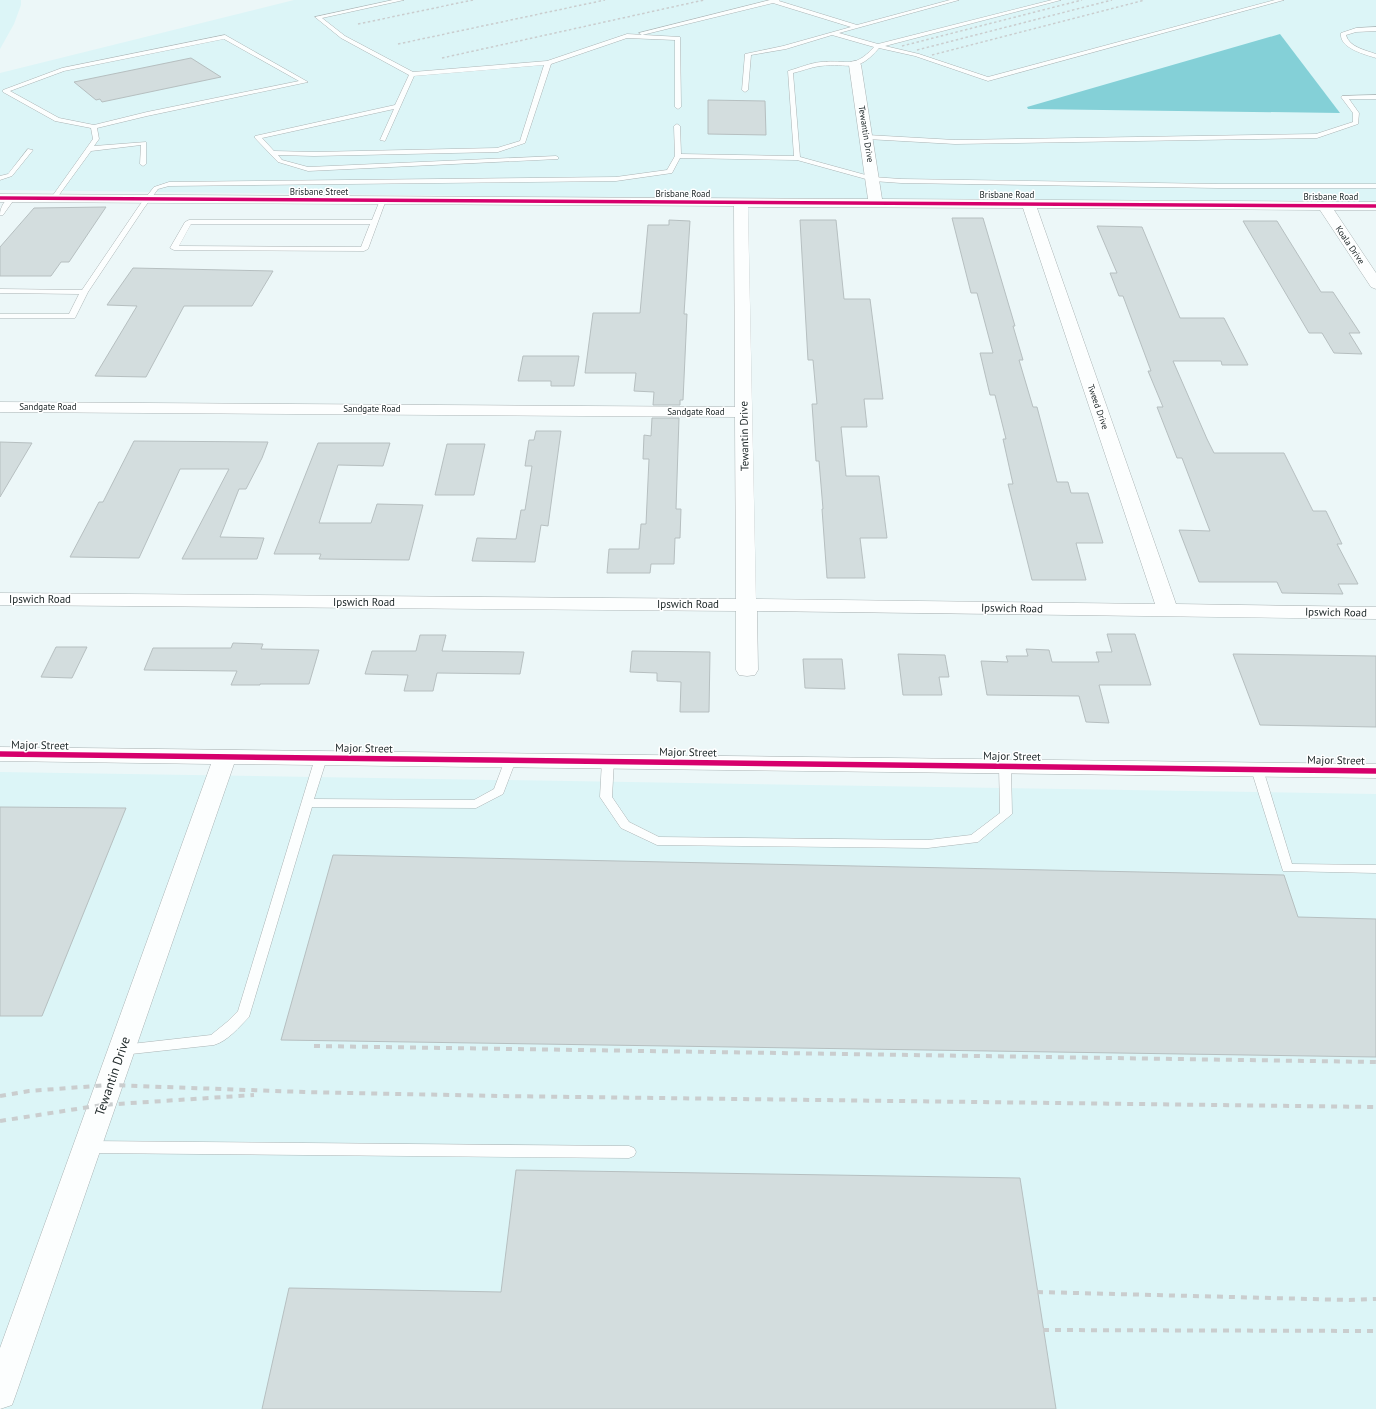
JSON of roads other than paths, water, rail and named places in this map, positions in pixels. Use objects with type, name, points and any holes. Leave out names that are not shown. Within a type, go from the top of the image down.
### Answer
[{"type":"street","name":"Tewantin Drive","points":[[855,65],[876,203]]},
{"type":"street","name":"Brisbane Street","points":[[6,198],[637,201]]},
{"type":"street","name":"Brisbane Road","points":[[637,201],[1376,206]]},
{"type":"street","name":"Tewantin Drive","points":[[741,202],[747,670]]},
{"type":"street","name":"Tweed Drive","points":[[1029,204],[1167,610]]},
{"type":"street","name":"Koala Drive","points":[[1324,205],[1376,284]]},
{"type":"street","name":"Sandgate Road","points":[[0,407],[744,412]]},
{"type":"street","name":"Ipswich Road","points":[[0,599],[746,605],[1376,613]]},
{"type":"street","name":"Major Street","points":[[0,754],[1376,771]]},
{"type":"street","name":"Tewantin Drive","points":[[0,1394],[225,757]]},
{"type":"lane","points":[[401,0],[318,17],[343,37],[412,74],[548,63],[628,36],[775,1],[856,26]]},
{"type":"lane","points":[[745,90],[748,54],[784,48],[856,26],[956,0]]},
{"type":"lane","points":[[797,158],[790,72],[820,64],[855,65],[869,57],[878,46],[1058,0]]},
{"type":"lane","points":[[832,33],[917,55],[988,79],[1281,0]]},
{"type":"lane","points":[[1376,28],[1356,30],[1343,34],[1344,40],[1348,45],[1376,56]]},
{"type":"lane","points":[[628,36],[678,38],[678,107]]},
{"type":"lane","points":[[224,37],[305,82],[147,114],[94,127],[57,120],[5,91],[62,70],[224,37]]},
{"type":"lane","points":[[272,153],[314,154],[498,150],[523,142],[548,63]]},
{"type":"lane","points":[[383,140],[412,74]]},
{"type":"lane","points":[[867,137],[955,142],[1317,136],[1356,123],[1356,113],[1344,97],[1376,97]]},
{"type":"lane","points":[[398,106],[257,137],[280,161],[308,169],[556,158]]},
{"type":"lane","points":[[0,316],[72,316],[84,292],[156,188],[169,184],[616,179],[670,172],[678,156],[677,126]]},
{"type":"lane","points":[[54,198],[96,139],[94,127]]},
{"type":"lane","points":[[89,149],[144,143],[143,164]]},
{"type":"lane","points":[[0,178],[10,175],[30,150]]},
{"type":"lane","points":[[678,156],[797,158],[873,179],[909,181],[1376,186]]},
{"type":"lane","points":[[0,213],[6,198]]},
{"type":"lane","points":[[375,222],[190,222],[174,248],[364,249],[375,222],[383,200]]},
{"type":"lane","points":[[0,291],[84,292]]},
{"type":"lane","points":[[122,1050],[214,1040],[232,1026],[244,1013],[321,758]]},
{"type":"lane","points":[[308,803],[476,804],[499,791],[510,760]]},
{"type":"lane","points":[[608,761],[606,797],[625,826],[657,841],[928,844],[974,838],[1006,814],[1005,766]]},
{"type":"lane","points":[[1257,769],[1287,868],[1376,869]]},
{"type":"lane","points":[[88,1147],[630,1152]]},
{"type":"water","points":[[1280,34],[1340,113],[1028,109],[1027,107]]},
{"type":"railway","points":[[358,24],[473,0]]},
{"type":"railway","points":[[398,44],[605,0]]},
{"type":"railway","points":[[442,58],[704,0]]},
{"type":"railway","points":[[902,46],[1082,0]]},
{"type":"railway","points":[[917,50],[1112,0]]},
{"type":"railway","points":[[932,55],[1145,0]]},
{"type":"railway","points":[[314,1046],[1376,1062]]},
{"type":"railway","points":[[0,1096],[29,1091],[109,1085],[304,1092],[498,1096],[1376,1107]]},
{"type":"railway","points":[[0,1121],[102,1105],[254,1095]]},
{"type":"railway","points":[[1037,1292],[1349,1300],[1376,1299]]},
{"type":"railway","points":[[1043,1330],[1376,1331]]}]
